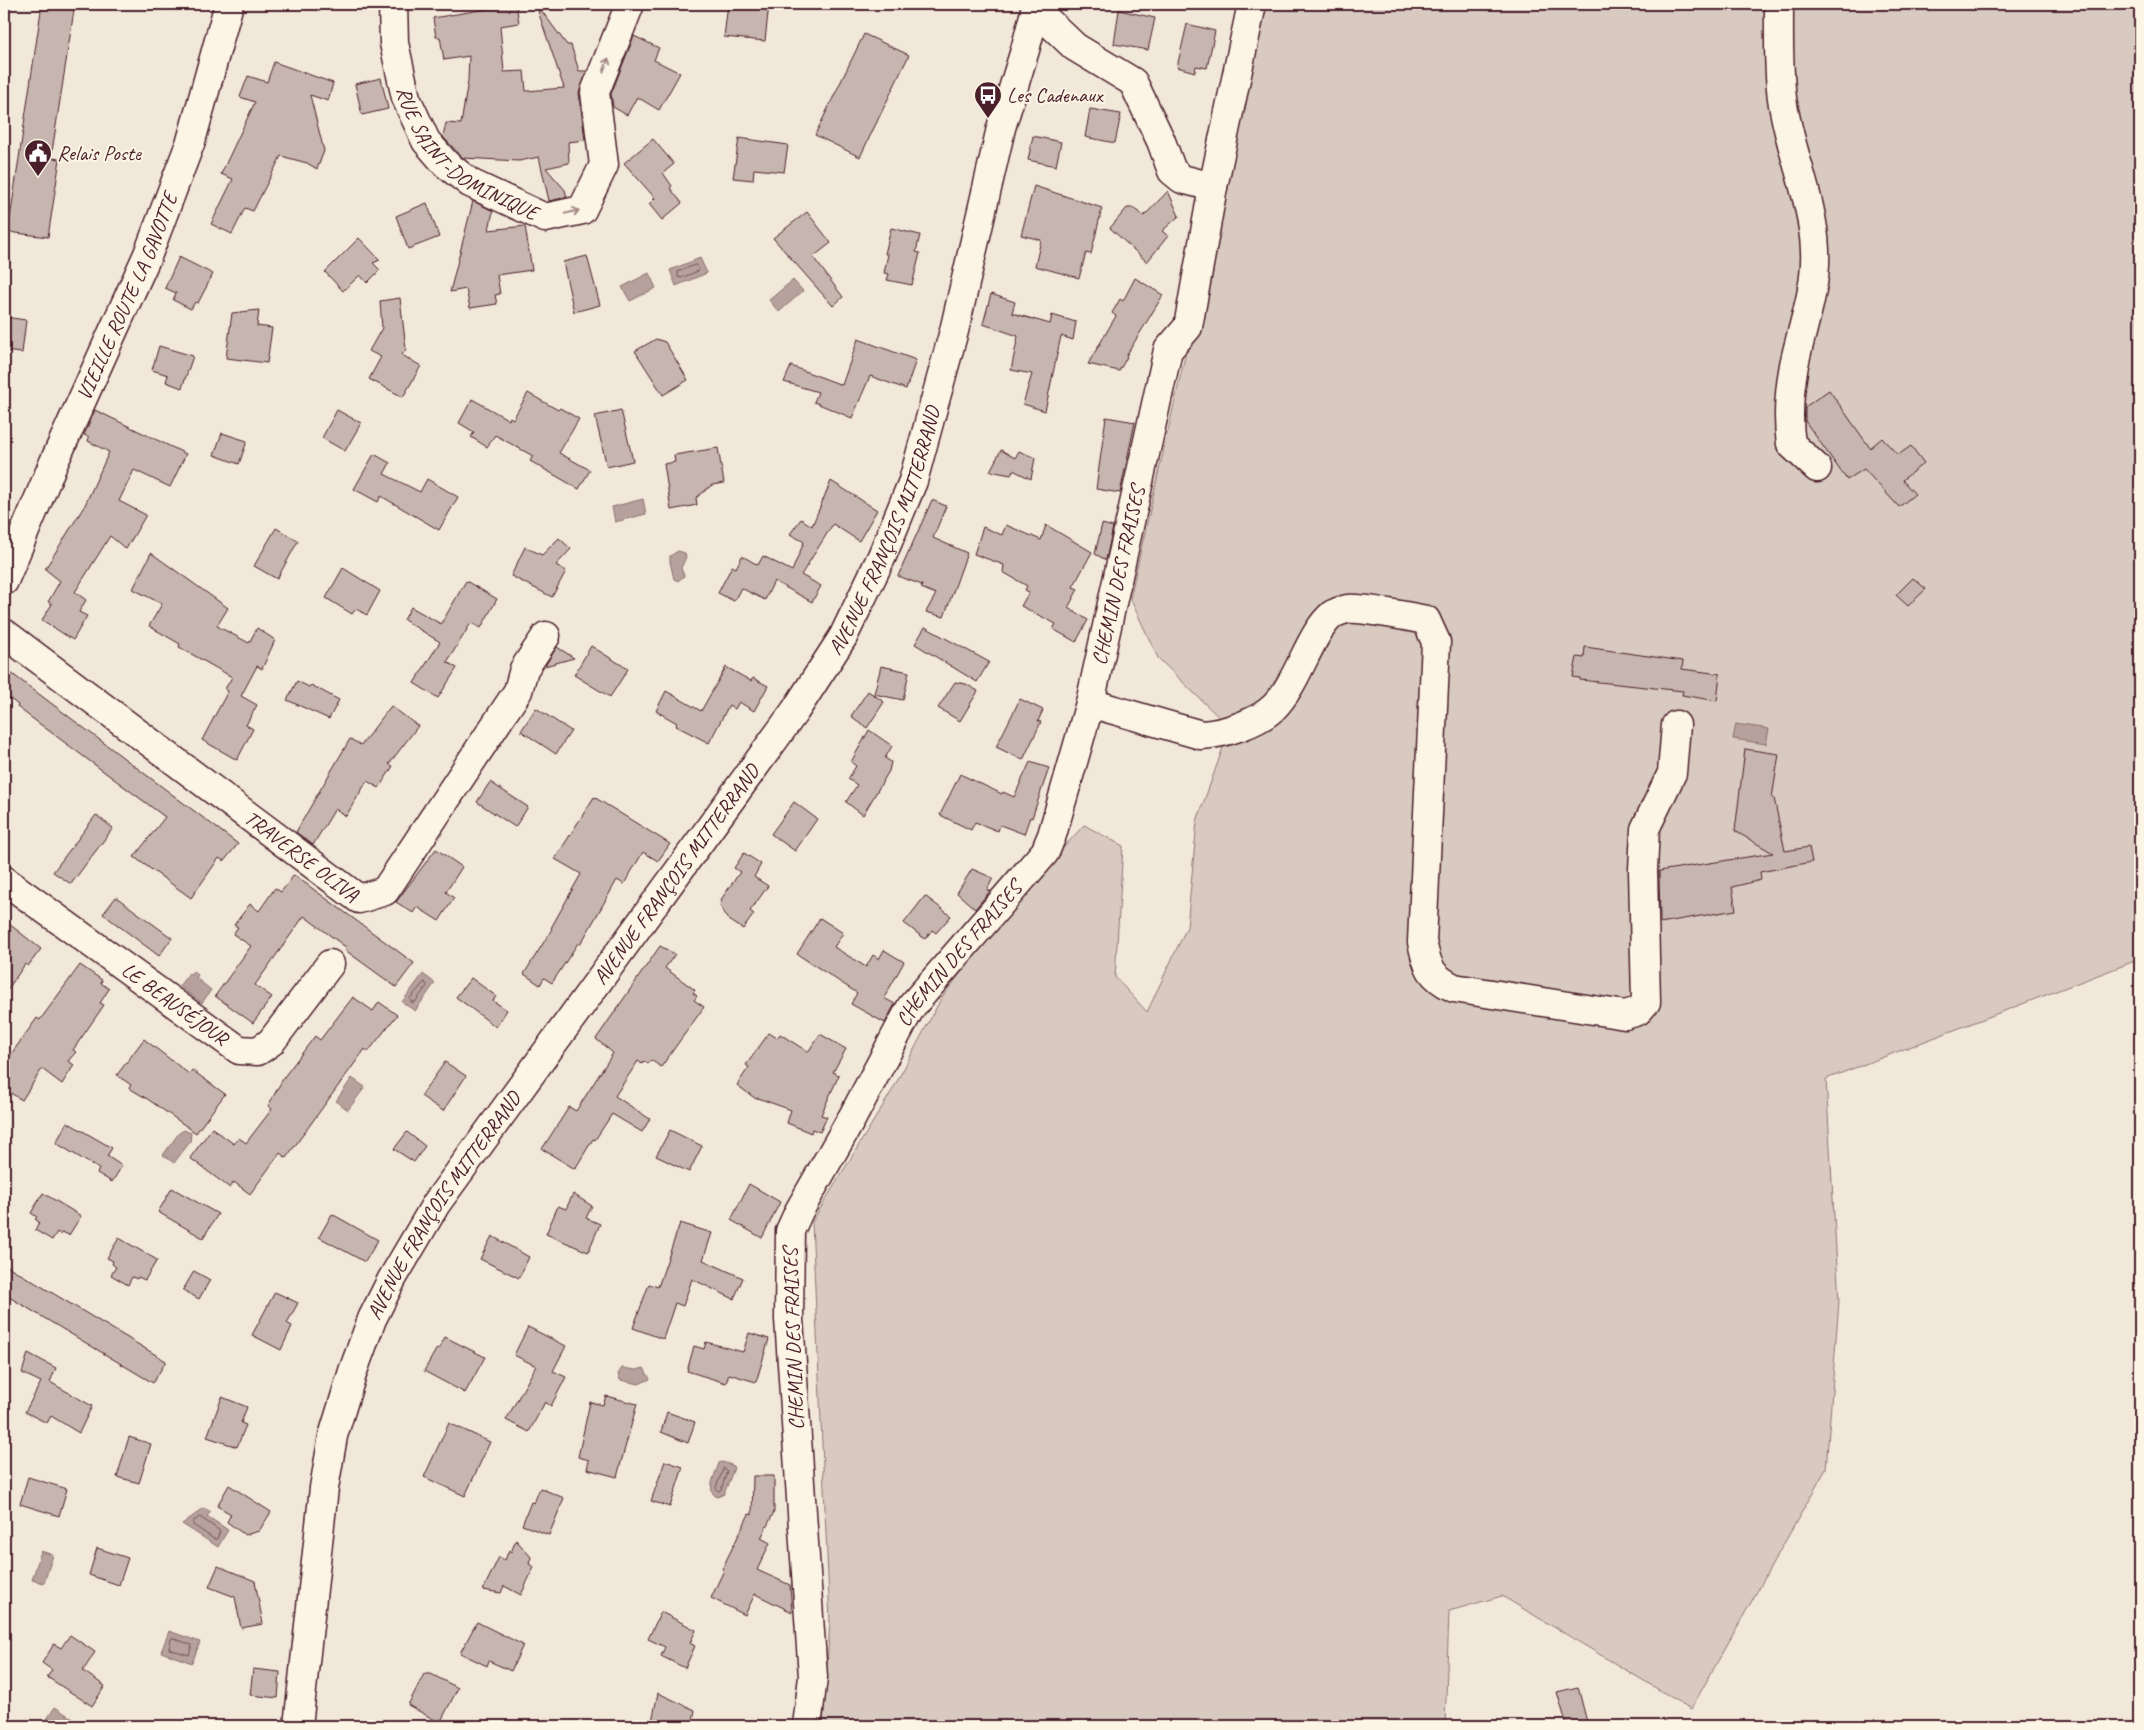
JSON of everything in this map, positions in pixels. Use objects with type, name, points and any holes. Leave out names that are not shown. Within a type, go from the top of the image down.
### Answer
[{"type":"street","name":"VIEILLE ROUTE LA GAVOTTE","points":[[4,581],[54,462],[148,254],[191,141],[229,4]]},
{"type":"street","name":"RUE SAINT-DOMINIQUE","points":[[393,4],[394,43],[406,98],[426,142],[446,164],[470,182],[545,218],[582,210],[604,165],[595,92],[630,4]]},
{"type":"street","name":"CHEMIN DES FRAISES","points":[[807,1726],[813,1676],[789,1319],[790,1231],[799,1211],[852,1118],[911,1007],[1045,852],[1052,835],[1090,703],[1168,350],[1188,327],[1213,187],[1252,4]]},
{"type":"street","points":[[1778,4],[1778,53],[1782,99],[1811,212],[1815,251],[1813,286],[1794,367],[1787,416],[1790,444],[1817,468]]},
{"type":"street","points":[[1036,6],[1075,47],[1133,82],[1161,141],[1172,171],[1182,179],[1213,187]]},
{"type":"street","name":"AVENUE FRANÇOIS MITTERRAND","points":[[298,1726],[324,1488],[333,1436],[353,1371],[372,1319],[392,1279],[436,1204],[795,711],[843,637],[882,556],[913,481],[954,331],[1001,128],[1025,50],[1036,6]]},
{"type":"street","points":[[1090,703],[1201,735],[1212,734],[1247,724],[1273,708],[1291,685],[1323,624],[1334,613],[1350,608],[1426,620],[1436,642],[1422,942],[1428,967],[1438,980],[1454,988],[1625,1014],[1638,1011],[1646,1002],[1643,870],[1645,829],[1672,773],[1676,725]]},
{"type":"street","name":"TRAVERSE OLIVA","points":[[4,633],[359,899],[384,891],[518,691],[524,669],[546,636]]},
{"type":"street","name":"LE BEAUSÉJOUR","points":[[4,880],[239,1050],[258,1051],[272,1042],[330,964]]},
{"type":"shaded area","points":[[1265,4],[2140,4],[2140,959],[1826,1079],[1839,1301],[1826,1469],[1691,1709],[1502,1596],[1449,1611],[1445,1726],[823,1726],[830,1621],[812,1222],[893,1089],[942,997],[1026,889],[1084,825],[1123,846],[1115,977],[1147,1012],[1187,927],[1197,821],[1230,728],[1158,658],[1130,598]]},
{"type":"water","points":[[700,258],[707,273],[676,286],[670,270]]},
{"type":"water","points":[[649,273],[656,288],[630,301],[622,287]]},
{"type":"water","points":[[793,280],[803,291],[779,312],[769,300]]},
{"type":"water","points":[[643,499],[646,514],[615,522],[612,507]]},
{"type":"water","points":[[678,551],[685,553],[686,557],[681,568],[684,576],[678,581],[674,579],[670,556]]},
{"type":"water","points":[[1736,724],[1769,729],[1766,744],[1733,739]]},
{"type":"water","points":[[193,971],[198,975],[196,978],[211,990],[202,1003],[179,986],[189,973],[191,974]]},
{"type":"water","points":[[423,974],[435,983],[415,1011],[402,1002]]},
{"type":"water","points":[[352,1078],[365,1087],[348,1110],[336,1101]]},
{"type":"water","points":[[184,1130],[191,1133],[190,1142],[174,1163],[163,1155],[179,1133]]},
{"type":"water","points":[[622,1368],[636,1370],[644,1368],[650,1379],[639,1384],[620,1380],[618,1374]]},
{"type":"water","points":[[719,1463],[732,1465],[734,1468],[724,1494],[717,1497],[712,1491],[712,1486]]},
{"type":"water","points":[[204,1508],[211,1512],[207,1516],[228,1530],[218,1547],[182,1524]]},
{"type":"water","points":[[41,1551],[53,1555],[44,1583],[32,1580]]},
{"type":"water","points":[[169,1631],[200,1642],[192,1663],[161,1652]]},
{"type":"water","points":[[55,1707],[84,1726],[51,1726],[45,1722]]},
{"type":"building","points":[[42,4],[75,4],[51,158],[60,159],[48,237],[8,232]]},
{"type":"building","points":[[516,4],[519,23],[500,26],[504,72],[524,71],[526,91],[564,88],[538,11],[541,10],[567,45],[571,45],[579,71],[587,71],[579,93],[585,140],[568,142],[569,163],[546,168],[565,190],[567,197],[549,201],[539,157],[519,161],[463,158],[443,137],[446,123],[461,124],[468,81],[469,56],[444,60],[440,37],[436,37],[433,18]]},
{"type":"building","points":[[728,4],[769,4],[765,41],[724,37]]},
{"type":"building","points":[[1119,10],[1155,18],[1148,50],[1114,44]]},
{"type":"building","points":[[1187,24],[1215,31],[1207,68],[1196,66],[1195,72],[1177,67]]},
{"type":"building","points":[[864,34],[909,55],[860,157],[815,135]]},
{"type":"building","points":[[634,36],[659,48],[654,60],[680,73],[659,110],[637,97],[627,115],[613,107],[611,94]]},
{"type":"building","points":[[274,62],[333,83],[328,101],[310,95],[324,151],[317,169],[307,163],[281,156],[253,211],[245,208],[232,234],[211,224],[233,179],[221,174],[255,102],[240,97],[248,76],[267,82]]},
{"type":"building","points":[[381,78],[388,109],[362,115],[355,84]]},
{"type":"building","points":[[1090,109],[1121,114],[1115,143],[1085,137]]},
{"type":"building","points":[[1033,136],[1061,142],[1056,166],[1028,160]]},
{"type":"building","points":[[739,138],[788,145],[784,172],[754,169],[753,180],[733,178]]},
{"type":"building","points":[[653,139],[674,164],[663,173],[672,186],[670,188],[682,203],[662,220],[649,204],[655,198],[624,163]]},
{"type":"building","points":[[1034,186],[1102,208],[1091,254],[1086,253],[1079,278],[1035,266],[1041,240],[1021,235]]},
{"type":"building","points":[[1168,191],[1179,216],[1162,231],[1168,236],[1147,262],[1110,228],[1127,208],[1133,208],[1144,216]]},
{"type":"building","points":[[473,201],[493,211],[489,230],[525,226],[532,270],[497,275],[500,294],[495,295],[497,304],[470,308],[466,289],[450,292]]},
{"type":"building","points":[[427,203],[439,237],[408,249],[396,216]]},
{"type":"building","points":[[807,212],[831,243],[813,257],[843,297],[833,306],[773,238]]},
{"type":"building","points":[[891,228],[920,235],[916,252],[920,253],[912,285],[887,280],[889,274],[884,273],[888,254],[885,254]]},
{"type":"building","points":[[359,238],[380,260],[373,263],[380,270],[367,283],[360,275],[343,291],[325,272]]},
{"type":"building","points":[[587,256],[600,305],[574,312],[563,262]]},
{"type":"building","points":[[179,257],[213,274],[198,303],[195,302],[191,309],[173,300],[176,293],[165,288]]},
{"type":"building","points":[[1135,278],[1163,295],[1119,371],[1088,364],[1116,316],[1112,313],[1120,299],[1123,301]]},
{"type":"building","points":[[991,294],[1015,302],[1012,313],[1050,324],[1052,315],[1076,322],[1073,340],[1061,336],[1045,411],[1023,404],[1032,374],[1011,370],[1018,336],[983,324]]},
{"type":"building","points":[[400,298],[406,349],[402,355],[421,366],[403,397],[369,379],[381,357],[369,351],[382,328],[380,301]]},
{"type":"building","points":[[259,310],[257,326],[272,328],[267,363],[226,358],[232,313]]},
{"type":"building","points":[[4,317],[26,320],[22,353],[4,351]]},
{"type":"building","points":[[656,339],[665,342],[688,380],[663,395],[635,351]]},
{"type":"building","points":[[858,339],[916,360],[906,389],[870,376],[852,418],[814,402],[818,392],[784,382],[791,366],[842,385]]},
{"type":"building","points":[[159,346],[193,356],[182,388],[166,382],[168,375],[152,370]]},
{"type":"building","points":[[1829,390],[1870,448],[1882,438],[1898,455],[1911,446],[1924,463],[1902,480],[1915,494],[1899,507],[1864,469],[1847,480],[1805,421],[1805,407]]},
{"type":"building","points":[[528,393],[558,410],[560,408],[579,419],[559,453],[590,470],[579,489],[530,461],[533,456],[495,435],[487,447],[471,437],[474,432],[459,423],[472,399],[509,420],[510,417],[513,419]]},
{"type":"building","points":[[95,410],[186,454],[170,487],[134,470],[119,501],[146,515],[126,549],[110,536],[75,592],[86,600],[79,612],[87,616],[73,640],[42,620],[52,604],[48,602],[60,581],[45,569],[85,505],[109,452],[88,441],[89,437],[84,435]]},
{"type":"building","points":[[337,410],[361,423],[345,451],[322,438]]},
{"type":"building","points":[[621,410],[633,461],[607,467],[595,416]]},
{"type":"building","points":[[1106,417],[1135,422],[1120,493],[1096,489]]},
{"type":"building","points":[[222,433],[247,441],[239,464],[214,455]]},
{"type":"building","points":[[718,448],[724,483],[712,485],[696,498],[697,505],[671,510],[664,464],[675,462],[674,455]]},
{"type":"building","points":[[1001,450],[1015,458],[1019,451],[1035,458],[1031,479],[1013,470],[1011,475],[990,471]]},
{"type":"building","points":[[374,454],[390,463],[384,474],[420,492],[427,479],[458,497],[439,530],[381,496],[378,502],[354,489]]},
{"type":"building","points":[[831,481],[877,510],[859,541],[833,524],[801,575],[821,586],[812,602],[774,581],[765,600],[741,588],[734,601],[718,593],[732,566],[736,568],[742,556],[758,565],[763,556],[792,571],[804,542],[790,534],[801,519],[812,526]]},
{"type":"building","points":[[932,500],[946,506],[933,538],[967,553],[944,617],[926,612],[936,594],[921,588],[922,585],[898,576]]},
{"type":"building","points":[[1102,524],[1113,527],[1106,560],[1095,554]]},
{"type":"building","points":[[1006,525],[1041,540],[1046,525],[1092,552],[1073,587],[1078,589],[1068,608],[1088,620],[1076,642],[1053,629],[1056,624],[1021,606],[1029,592],[1025,590],[1027,586],[1003,572],[1004,565],[974,554],[983,527],[1002,535]]},
{"type":"building","points":[[276,528],[298,541],[277,579],[254,566]]},
{"type":"building","points":[[559,538],[571,549],[556,565],[566,571],[552,597],[511,576],[525,547],[542,555]]},
{"type":"building","points":[[151,553],[228,608],[217,626],[249,643],[257,628],[275,640],[262,669],[257,666],[241,696],[257,705],[246,725],[253,729],[237,760],[202,740],[228,691],[225,689],[232,677],[179,647],[180,644],[149,626],[162,604],[133,589]]},
{"type":"building","points":[[343,568],[380,591],[367,615],[356,609],[352,614],[326,598]]},
{"type":"building","points":[[1913,578],[1926,589],[1908,606],[1896,595]]},
{"type":"building","points":[[466,581],[497,599],[481,628],[471,623],[447,662],[457,668],[438,698],[414,683],[440,642],[404,620],[411,607],[441,624]]},
{"type":"building","points":[[925,627],[989,662],[977,682],[915,644]]},
{"type":"building","points":[[591,646],[628,669],[610,697],[574,675]]},
{"type":"building","points":[[557,647],[574,658],[545,666]]},
{"type":"building","points":[[1585,647],[1683,661],[1682,669],[1720,674],[1717,701],[1682,695],[1683,691],[1580,680],[1580,678],[1573,677],[1577,657],[1584,658]]},
{"type":"building","points":[[881,666],[909,672],[903,700],[874,694]]},
{"type":"building","points":[[726,667],[751,681],[753,678],[768,686],[754,711],[739,702],[735,709],[729,705],[709,743],[676,726],[677,723],[656,711],[666,691],[701,711]]},
{"type":"building","points":[[11,673],[238,844],[224,861],[219,858],[191,898],[134,857],[165,817],[17,707],[18,705],[4,694],[4,683]]},
{"type":"building","points":[[297,681],[309,687],[311,685],[339,700],[329,719],[287,700]]},
{"type":"building","points":[[955,682],[966,684],[978,691],[960,721],[938,708]]},
{"type":"building","points":[[868,691],[884,702],[867,728],[851,716]]},
{"type":"building","points":[[1020,699],[1043,710],[1038,721],[1041,722],[1023,760],[996,747]]},
{"type":"building","points":[[391,706],[418,726],[389,764],[393,766],[379,788],[367,781],[346,816],[335,809],[313,845],[296,832],[350,739],[361,745]]},
{"type":"building","points":[[536,708],[571,731],[556,754],[521,731]]},
{"type":"building","points":[[869,730],[892,746],[885,758],[891,762],[889,771],[863,815],[846,802],[857,785],[848,779],[856,766],[851,762]]},
{"type":"building","points":[[1745,749],[1779,754],[1772,798],[1774,798],[1785,851],[1809,847],[1812,862],[1760,872],[1761,880],[1732,887],[1736,910],[1660,923],[1659,871],[1773,853],[1735,831]]},
{"type":"building","points":[[1030,762],[1049,768],[1032,818],[1030,817],[1024,834],[1000,825],[998,831],[975,822],[971,830],[940,815],[960,774],[1002,794],[1003,792],[1014,797]]},
{"type":"building","points":[[490,782],[528,807],[515,827],[477,802]]},
{"type":"building","points":[[594,797],[670,844],[658,861],[643,852],[624,884],[617,880],[580,945],[578,943],[552,983],[544,978],[540,985],[524,974],[552,929],[581,874],[555,859]]},
{"type":"building","points":[[794,802],[817,819],[795,851],[771,834]]},
{"type":"building","points":[[96,815],[113,828],[71,884],[53,872]]},
{"type":"building","points":[[436,849],[462,867],[446,892],[454,898],[439,921],[417,907],[413,913],[396,902]]},
{"type":"building","points":[[744,853],[761,864],[754,877],[768,886],[750,911],[754,914],[743,929],[729,920],[720,906],[722,898],[740,872],[734,868]]},
{"type":"building","points":[[972,869],[993,878],[987,890],[990,891],[975,909],[957,893]]},
{"type":"building","points":[[294,875],[414,963],[396,987],[345,950],[347,948],[304,916],[255,985],[272,997],[253,1023],[215,996],[251,946],[233,934],[238,927],[234,925],[250,904],[259,911],[275,888],[281,892]]},
{"type":"building","points":[[925,896],[951,916],[936,933],[932,930],[925,939],[904,923]]},
{"type":"building","points":[[116,897],[172,938],[159,956],[103,914]]},
{"type":"building","points":[[820,918],[843,933],[834,947],[866,967],[873,955],[879,959],[884,950],[904,962],[884,998],[895,1004],[885,1023],[851,1004],[857,993],[797,954]]},
{"type":"building","points":[[4,920],[41,949],[28,966],[25,964],[4,995]]},
{"type":"building","points":[[660,946],[675,954],[665,968],[695,990],[693,993],[697,996],[694,1000],[704,1007],[661,1067],[651,1060],[648,1064],[644,1061],[642,1064],[638,1061],[615,1096],[650,1119],[642,1132],[612,1114],[595,1140],[593,1139],[575,1169],[542,1149],[569,1107],[576,1111],[613,1053],[596,1039]]},
{"type":"building","points":[[80,965],[102,980],[101,983],[109,989],[100,1003],[104,1005],[73,1050],[76,1052],[68,1061],[74,1065],[62,1084],[42,1069],[22,1100],[4,1089],[4,1064],[37,1018],[40,1020]]},
{"type":"building","points":[[471,978],[496,996],[493,1001],[507,1010],[496,1027],[456,997]]},
{"type":"building","points":[[353,997],[373,1011],[379,1002],[397,1015],[368,1052],[365,1049],[286,1158],[280,1153],[250,1194],[234,1182],[230,1188],[190,1158],[212,1128],[234,1144],[239,1138],[246,1143],[272,1109],[268,1106],[284,1077],[315,1036],[320,1040]]},
{"type":"building","points":[[769,1033],[777,1038],[780,1034],[808,1052],[820,1034],[846,1049],[833,1072],[839,1075],[821,1115],[827,1117],[820,1132],[812,1129],[811,1133],[787,1123],[791,1110],[758,1098],[756,1099],[737,1085],[749,1067],[746,1065]]},
{"type":"building","points":[[144,1039],[189,1074],[192,1070],[225,1094],[196,1133],[129,1088],[131,1085],[117,1075]]},
{"type":"building","points":[[445,1062],[466,1076],[443,1111],[421,1096]]},
{"type":"building","points":[[67,1122],[112,1148],[107,1156],[122,1166],[112,1182],[97,1173],[99,1169],[56,1143]]},
{"type":"building","points":[[670,1130],[702,1146],[689,1172],[656,1156]]},
{"type":"building","points":[[407,1132],[425,1146],[414,1162],[394,1149]]},
{"type":"building","points":[[749,1184],[780,1202],[762,1238],[731,1220]]},
{"type":"building","points":[[172,1188],[218,1214],[203,1238],[158,1212]]},
{"type":"building","points":[[43,1193],[81,1216],[69,1235],[62,1232],[61,1235],[57,1232],[52,1240],[35,1230],[39,1222],[35,1219],[37,1217],[31,1213]]},
{"type":"building","points":[[573,1194],[592,1206],[586,1218],[600,1224],[588,1252],[546,1234],[558,1206],[566,1209]]},
{"type":"building","points":[[332,1214],[378,1240],[365,1262],[319,1237]]},
{"type":"building","points":[[680,1223],[712,1233],[703,1260],[743,1278],[734,1299],[692,1279],[683,1306],[675,1303],[663,1339],[633,1328],[649,1284],[658,1287]]},
{"type":"building","points":[[492,1236],[529,1257],[519,1278],[480,1259]]},
{"type":"building","points":[[119,1238],[157,1260],[145,1280],[132,1277],[128,1285],[111,1275],[116,1267],[112,1264],[113,1261],[107,1258]]},
{"type":"building","points":[[4,1264],[166,1361],[153,1383],[4,1294]]},
{"type":"building","points":[[194,1271],[210,1280],[199,1299],[183,1290]]},
{"type":"building","points":[[275,1292],[298,1303],[287,1323],[292,1326],[281,1350],[252,1335]]},
{"type":"building","points":[[528,1327],[566,1346],[553,1371],[566,1377],[551,1406],[545,1402],[529,1432],[506,1420],[536,1366],[514,1355]]},
{"type":"building","points":[[749,1333],[769,1339],[756,1382],[729,1374],[726,1383],[687,1371],[694,1346],[704,1349],[706,1342],[743,1352]]},
{"type":"building","points":[[445,1337],[485,1357],[465,1393],[424,1371]]},
{"type":"building","points":[[28,1353],[56,1368],[50,1382],[92,1406],[79,1433],[51,1416],[47,1423],[25,1412],[41,1382],[22,1373]]},
{"type":"building","points":[[606,1396],[637,1404],[617,1477],[587,1469],[589,1460],[578,1457],[590,1402],[603,1405]]},
{"type":"building","points":[[222,1397],[247,1407],[241,1423],[246,1425],[237,1447],[207,1437]]},
{"type":"building","points":[[667,1412],[695,1422],[688,1443],[661,1432]]},
{"type":"building","points":[[449,1423],[490,1442],[465,1496],[424,1477]]},
{"type":"building","points":[[129,1437],[151,1444],[139,1483],[117,1477]]},
{"type":"building","points":[[665,1461],[683,1467],[670,1507],[651,1501]]},
{"type":"building","points":[[753,1476],[774,1476],[774,1512],[761,1538],[770,1543],[757,1570],[790,1585],[792,1612],[755,1594],[745,1615],[711,1598],[724,1570],[722,1569],[749,1514],[752,1515]]},
{"type":"building","points":[[28,1477],[67,1489],[59,1516],[20,1504]]},
{"type":"building","points":[[229,1485],[271,1512],[259,1531],[245,1535],[227,1522],[231,1514],[217,1506]]},
{"type":"building","points":[[540,1488],[564,1498],[549,1535],[522,1525],[531,1502],[534,1503]]},
{"type":"building","points":[[516,1540],[531,1557],[529,1564],[534,1567],[521,1595],[504,1586],[501,1593],[483,1590],[499,1557],[505,1560]]},
{"type":"building","points":[[97,1548],[128,1558],[119,1585],[89,1575]]},
{"type":"building","points":[[218,1566],[255,1581],[263,1624],[241,1628],[235,1597],[209,1587]]},
{"type":"building","points":[[661,1612],[696,1630],[690,1643],[695,1646],[685,1668],[661,1656],[665,1647],[648,1639]]},
{"type":"building","points":[[477,1622],[523,1645],[511,1671],[489,1661],[487,1666],[460,1653]]},
{"type":"building","points":[[70,1635],[95,1652],[83,1671],[105,1686],[92,1706],[47,1677],[52,1670],[42,1663],[54,1644],[61,1648]]},
{"type":"building","points":[[253,1669],[280,1672],[278,1698],[250,1695]]},
{"type":"building","points":[[424,1674],[431,1674],[458,1688],[440,1723],[408,1705]]},
{"type":"building","points":[[1578,1687],[1588,1726],[1567,1726],[1557,1692]]},
{"type":"building","points":[[658,1693],[695,1710],[692,1726],[651,1726]]},
{"type":"place","name":"Les Cadenaux","points":[[988,119]]},
{"type":"place","name":"Relais Poste","points":[[38,177]]}]
